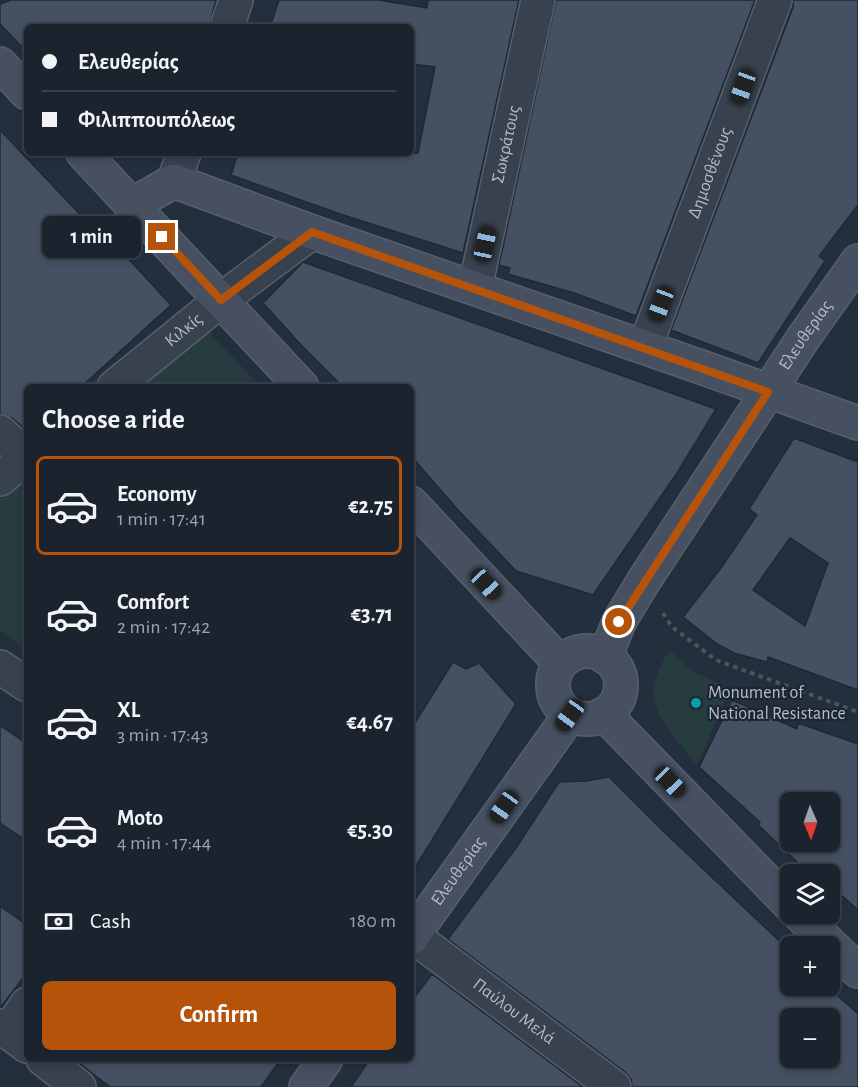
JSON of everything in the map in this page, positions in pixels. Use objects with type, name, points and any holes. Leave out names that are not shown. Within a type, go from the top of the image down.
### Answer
[{"type":"main road","points":[[0,64],[24,90]]},
{"type":"main road","points":[[86,156],[299,384]]},
{"type":"main road","points":[[132,205],[179,167],[312,232],[858,423]]},
{"type":"main road","name":"Ελευθερίας","points":[[605,657],[619,622],[643,582],[768,392],[858,261]]},
{"type":"main road","points":[[414,506],[560,663]]},
{"type":"main road","points":[[586,651],[596,652],[605,657],[613,663],[618,672],[620,691],[612,708],[593,719],[570,715],[562,709],[553,692],[555,672],[560,663],[576,653],[586,651]]},
{"type":"main road","points":[[604,714],[780,895]]},
{"type":"main road","name":"Ελευθερίας","points":[[414,934],[570,715]]},
{"type":"main road","points":[[809,924],[858,971]]},
{"type":"main road","points":[[306,1087],[324,1062]]},
{"type":"street","points":[[228,24],[236,0]]},
{"type":"street","name":"Σωκράτους","points":[[475,288],[538,0]]},
{"type":"street","name":"Δημοσθένους","points":[[645,347],[776,0]]},
{"type":"street","name":"Κιλκίς","points":[[118,384],[221,300],[312,232]]},
{"type":"street","points":[[0,432],[24,454]]},
{"type":"street","points":[[0,479],[24,459]]},
{"type":"street","points":[[0,667],[24,683]]},
{"type":"street","name":"Παύλου Μελά","points":[[414,938],[614,1087]]},
{"type":"street","points":[[12,1034],[24,1010]]},
{"type":"street","points":[[47,1062],[79,1087]]},
{"type":"path","points":[[643,582],[672,627],[716,660],[858,712]]},
{"type":"green space","points":[[205,328],[258,384],[132,384]]},
{"type":"green space","points":[[24,467],[24,647],[0,630],[0,486]]},
{"type":"green space","points":[[670,650],[692,671],[730,689],[697,765],[665,724],[654,698],[660,668]]},
{"type":"building","points":[[11,0],[216,0],[210,24],[24,24],[24,49],[0,24],[0,4]]},
{"type":"building","points":[[279,0],[378,0],[427,8],[428,0],[519,0],[463,253],[340,214],[231,175],[237,156],[414,156],[414,153],[418,153],[435,67],[414,64],[414,24],[271,24]]},
{"type":"building","points":[[556,0],[755,0],[636,316],[574,293],[508,274],[510,268],[499,265]]},
{"type":"building","points":[[793,0],[858,0],[858,205],[819,256],[825,261],[758,363],[671,330],[793,7]]},
{"type":"building","points":[[0,130],[89,224],[96,218],[126,250],[123,253],[171,305],[84,384],[24,384],[24,428],[12,418],[0,414]]},
{"type":"building","points":[[303,262],[716,409],[677,473],[593,595],[516,571],[414,459],[414,384],[340,384],[263,303]]},
{"type":"building","points":[[794,438],[858,462],[858,690],[768,657],[767,662],[734,653],[717,644],[683,617],[721,568],[757,515],[749,509]],"holes":[[[790,538],[828,563],[805,626],[753,590]]]},
{"type":"building","points":[[453,662],[466,669],[479,663],[516,704],[414,869],[414,724]]},
{"type":"building","points":[[732,700],[797,729],[798,723],[858,744],[858,910],[840,894],[840,864],[799,864],[787,852],[840,852],[840,792],[780,792],[780,846],[758,825],[760,822],[699,767]]},
{"type":"building","points":[[0,725],[24,742],[24,839],[0,823]]},
{"type":"building","points":[[609,777],[780,942],[780,996],[838,996],[858,1014],[858,1087],[632,1087],[631,1079],[625,1072],[448,939],[516,848],[559,782]]},
{"type":"building","points":[[0,906],[24,923],[24,977],[0,1008]]},
{"type":"building","points":[[432,974],[583,1087],[351,1087],[368,1062],[414,1062],[414,998]]},
{"type":"building","points":[[78,1062],[279,1062],[261,1087],[110,1087]]},
{"type":"place","name":"Monument of National Resistance","points":[[696,703]]},
{"type":"route","points":[[162,237],[221,300],[312,232],[768,392],[619,622]]}]
